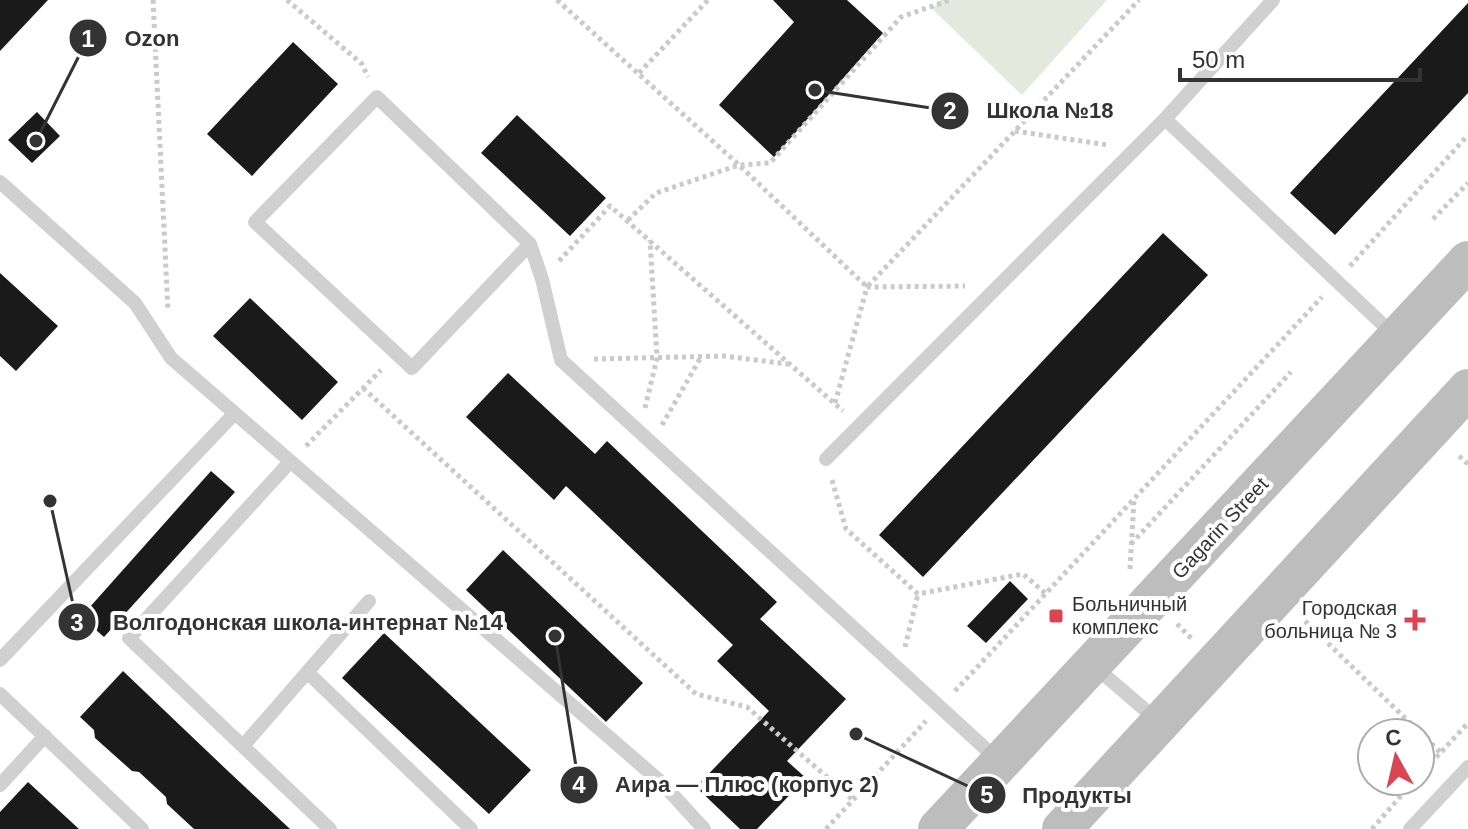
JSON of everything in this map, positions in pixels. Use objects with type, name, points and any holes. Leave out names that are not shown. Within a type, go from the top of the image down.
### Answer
[{"type":"street","name":"Gagarin Street","points":[[938,829],[1468,261]]},
{"type":"street","points":[[1062,829],[1468,389]]},
{"type":"lane","points":[[826,459],[1165,119],[1273,0]]},
{"type":"lane","points":[[530,244],[412,368],[255,222],[377,97],[530,244],[542,279],[561,360],[1000,762]]},
{"type":"lane","points":[[1165,119],[1397,337]]},
{"type":"lane","points":[[0,182],[135,303],[171,358],[662,783],[704,829]]},
{"type":"lane","points":[[0,660],[234,414]]},
{"type":"lane","points":[[289,463],[129,638],[330,829]]},
{"type":"lane","points":[[243,746],[369,601]]},
{"type":"lane","points":[[1093,665],[1160,723]]},
{"type":"lane","points":[[307,672],[471,829]]},
{"type":"lane","points":[[0,694],[142,829]]},
{"type":"lane","points":[[0,785],[45,736]]},
{"type":"lane","points":[[1410,829],[1468,767]]},
{"type":"path","points":[[153,0],[171,358]]},
{"type":"path","points":[[287,0],[362,64],[377,97]]},
{"type":"path","points":[[557,0],[739,165],[867,287],[998,286]]},
{"type":"path","points":[[639,73],[708,0]]},
{"type":"path","points":[[628,220],[656,193],[739,165],[770,163],[901,17],[950,0]]},
{"type":"path","points":[[835,403],[867,287],[1139,0]]},
{"type":"path","points":[[1014,131],[1134,149]]},
{"type":"path","points":[[826,829],[1468,135]]},
{"type":"path","points":[[1433,219],[1468,183]]},
{"type":"path","points":[[542,279],[610,206],[859,425]]},
{"type":"path","points":[[639,431],[657,358],[650,239]]},
{"type":"path","points":[[289,463],[398,353]]},
{"type":"path","points":[[561,360],[724,356],[791,365]]},
{"type":"path","points":[[652,443],[702,357]]},
{"type":"path","points":[[1131,544],[1291,372]]},
{"type":"path","points":[[363,388],[696,694],[747,707],[853,800]]},
{"type":"path","points":[[1459,456],[1468,464]]},
{"type":"path","points":[[826,459],[846,529],[918,594]]},
{"type":"path","points":[[918,594],[1023,574],[1045,593]]},
{"type":"path","points":[[899,672],[918,594]]},
{"type":"path","points":[[1305,621],[1440,752]]},
{"type":"path","points":[[1436,757],[1468,723]]},
{"type":"path","points":[[1372,829],[1400,797]]},
{"type":"shaded area","points":[[941,0],[1107,0],[1022,95],[932,9]]},
{"type":"building","points":[[0,0],[48,0],[0,51]]},
{"type":"building","points":[[773,0],[847,0],[883,33],[774,157],[719,105],[794,22]]},
{"type":"building","points":[[1468,3],[1468,93],[1335,235],[1290,193]]},
{"type":"building","points":[[293,42],[338,84],[252,176],[207,134]]},
{"type":"building","points":[[37,112],[60,136],[32,163],[8,140]]},
{"type":"building","points":[[517,115],[606,198],[570,236],[481,153]]},
{"type":"building","points":[[1163,233],[1208,275],[923,577],[879,535]]},
{"type":"building","points":[[0,273],[58,326],[16,371],[0,356]]},
{"type":"building","points":[[250,298],[338,382],[302,420],[213,336]]},
{"type":"building","points":[[508,373],[595,454],[607,441],[777,602],[760,619],[846,699],[787,761],[806,778],[757,829],[740,829],[696,787],[769,711],[717,661],[733,645],[566,486],[554,500],[466,417]]},
{"type":"building","points":[[211,471],[235,492],[104,637],[81,617]]},
{"type":"building","points":[[503,550],[643,683],[606,722],[466,590]]},
{"type":"building","points":[[1010,581],[1028,599],[986,643],[967,626]]},
{"type":"building","points":[[384,633],[531,770],[489,814],[342,678]]},
{"type":"building","points":[[123,671],[290,829],[194,829],[139,772],[132,771],[95,738],[94,730],[80,717]]},
{"type":"building","points":[[28,782],[79,829],[0,829],[0,812]]},
{"type":"place","name":"Школа №18","points":[[815,90]]},
{"type":"place","name":"Ozon","points":[[36,141]]},
{"type":"place","name":"Волгодонская школа-интернат №14","points":[[50,501]]},
{"type":"place","name":"Больничный комплекс","points":[[1056,616]]},
{"type":"place","name":"Городская больница № 3","points":[[1415,620]]},
{"type":"place","name":"Аира — Плюс (корпус 2)","points":[[555,636]]},
{"type":"place","name":"Продукты","points":[[856,734]]}]
